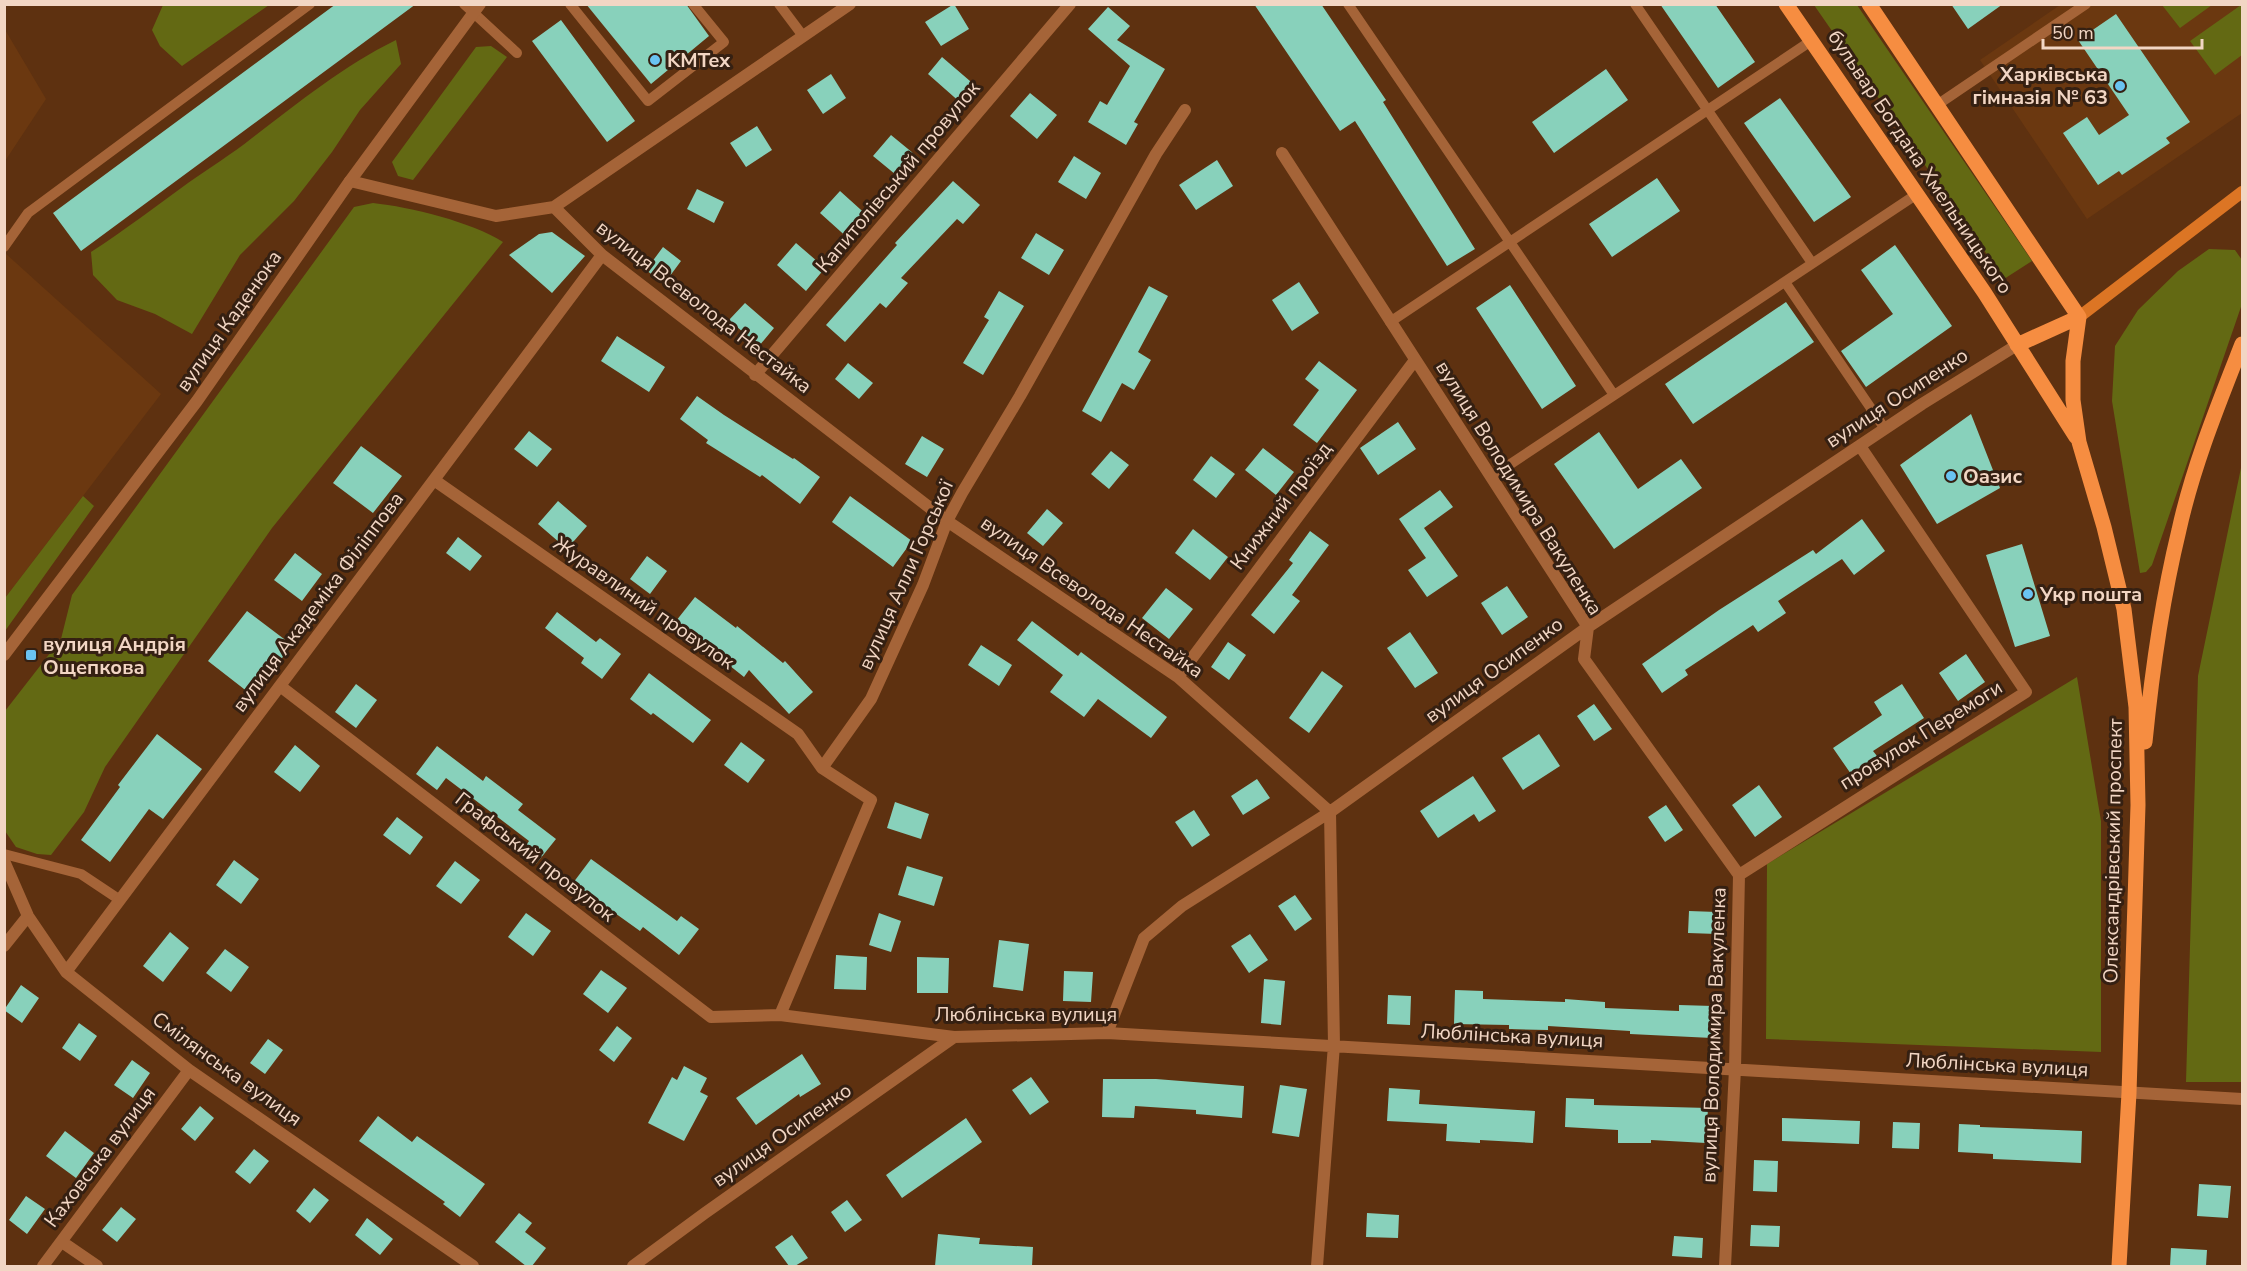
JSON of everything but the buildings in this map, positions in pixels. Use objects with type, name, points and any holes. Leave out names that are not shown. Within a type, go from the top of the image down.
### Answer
[{"type":"main road","name":"бульвар Богдана Хмельницького","points":[[1786,4],[1984,292],[2017,345]]},
{"type":"main road","points":[[1869,4],[2079,316]]},
{"type":"main road","points":[[2017,345],[2079,316],[2242,192]]},
{"type":"main road","name":"Олександрівський проспект","points":[[2079,316],[2073,361],[2073,400],[2079,442],[2104,527],[2124,609],[2136,707],[2138,805],[2129,1093],[2119,1266]]},
{"type":"main road","points":[[2138,805],[2154,655],[2179,529],[2211,422],[2242,344]]},
{"type":"main road","name":"Олександрівський проспект","points":[[2017,345],[2079,442]]},
{"type":"street","points":[[350,181],[496,216],[554,207],[850,4]]},
{"type":"street","name":"Капитолівський провулок","points":[[755,375],[1070,4]]},
{"type":"street","name":"вулиця Каденюка","points":[[4,656],[196,401],[350,181],[477,9]]},
{"type":"street","name":"вулиця Алли Горської","points":[[822,768],[871,699],[962,493],[1020,396],[1156,154],[1185,110]]},
{"type":"street","name":"вулиця Володимира Вакуленка","points":[[1282,153],[1587,627],[1584,659],[1739,875],[1735,1069],[1725,1266]]},
{"type":"street","name":"вулиця Всеволода Нестайка","points":[[554,207],[602,255],[755,375],[948,521],[1178,676],[1330,812]]},
{"type":"street","name":"вулиця Академіка Філіппова","points":[[66,972],[602,255]]},
{"type":"street","name":"вулиця Осипенко","points":[[1107,1034],[1144,938],[1182,906],[1330,812],[1587,627],[1885,429],[2017,345]]},
{"type":"street","name":"Книжний проїзд","points":[[1178,676],[1415,360]]},
{"type":"street","name":"провулок Перемоги","points":[[1739,875],[2026,692],[1860,446]]},
{"type":"street","name":"Журавлиний провулок","points":[[434,480],[798,734],[822,768]]},
{"type":"street","name":"Графський провулок","points":[[280,686],[711,1017],[780,1015]]},
{"type":"street","points":[[780,1015],[871,800],[822,768]]},
{"type":"street","points":[[1317,1266],[1334,1045],[1330,812]]},
{"type":"street","name":"Смілянська вулиця","points":[[4,861],[28,916],[66,972],[189,1070],[473,1266]]},
{"type":"street","points":[[4,946],[28,916]]},
{"type":"street","name":"Люблінська вулиця","points":[[780,1015],[954,1037],[1107,1034],[1334,1045],[2242,1099]]},
{"type":"street","name":"вулиця Осипенко","points":[[633,1266],[954,1037]]},
{"type":"street","name":"Каховська вулиця","points":[[43,1266],[189,1070]]},
{"type":"street","points":[[62,1242],[97,1266]]},
{"type":"lane","points":[[4,247],[28,213],[310,4]]},
{"type":"lane","points":[[464,4],[477,9],[517,53]]},
{"type":"lane","points":[[570,4],[648,101],[724,42],[693,4]]},
{"type":"lane","points":[[779,4],[803,36]]},
{"type":"lane","points":[[1348,4],[1614,395]]},
{"type":"lane","points":[[1635,4],[1812,263]]},
{"type":"lane","points":[[1937,105],[2086,4]]},
{"type":"lane","points":[[1390,322],[1811,41]]},
{"type":"lane","points":[[1491,477],[1917,194]]},
{"type":"lane","points":[[1785,282],[1885,429]]},
{"type":"lane","points":[[4,854],[81,874],[120,900]]},
{"type":"shaded area","name":"Харківська гімназія № 63","points":[[2060,5],[2242,5],[2242,113],[2087,219],[1980,60]]},
{"type":"shaded area","points":[[4,28],[46,99],[5,161],[4,161]]},
{"type":"shaded area","points":[[5,253],[161,394],[5,598]]},
{"type":"green space","points":[[163,4],[269,5],[182,66],[160,46],[152,30]]},
{"type":"green space","points":[[1814,5],[1857,5],[2032,261],[2004,279]]},
{"type":"green space","points":[[2162,5],[2212,5],[2180,28]]},
{"type":"green space","points":[[2241,5],[2242,55],[2215,75],[2190,41]]},
{"type":"green space","points":[[396,40],[401,64],[360,110],[332,152],[294,201],[240,255],[192,334],[155,314],[117,300],[93,275],[91,252],[237,150],[321,86],[358,61]]},
{"type":"green space","points":[[491,46],[507,57],[413,180],[398,176],[392,162],[476,47]]},
{"type":"green space","points":[[373,203],[440,216],[475,228],[503,242],[272,528],[105,767],[84,812],[51,855],[37,854],[16,847],[5,831],[5,711],[61,639],[72,595],[354,207]]},
{"type":"green space","points":[[2209,249],[2235,250],[2242,260],[2242,304],[2152,565],[2146,572],[2140,573],[2112,401],[2115,346],[2138,310],[2178,271]]},
{"type":"green space","points":[[2242,463],[2242,1082],[2186,1082],[2198,676]]},
{"type":"green space","points":[[83,496],[94,506],[5,631],[5,598]]},
{"type":"green space","points":[[2077,677],[2101,821],[2101,1052],[1766,1039],[1767,864]]},
{"type":"place","name":"KMTex","points":[[655,60]]},
{"type":"place","name":"Харківська гімназія № 63","points":[[2120,86]]},
{"type":"place","name":"Оазис","points":[[1951,476]]},
{"type":"place","name":"Укр пошта","points":[[2028,594]]},
{"type":"place","name":"вулиця Андрія Ощепкова","points":[[31,655]]}]
